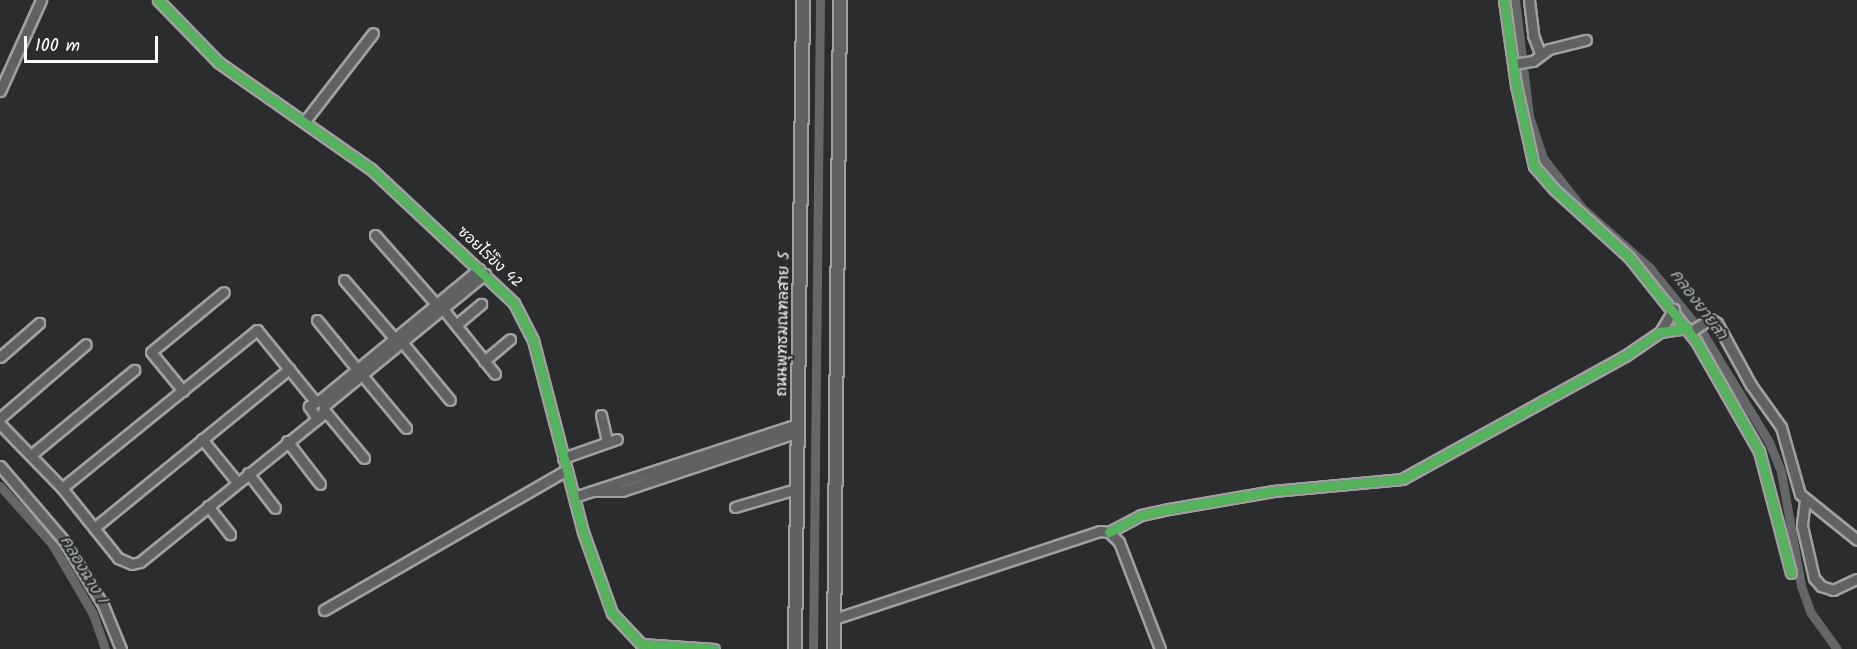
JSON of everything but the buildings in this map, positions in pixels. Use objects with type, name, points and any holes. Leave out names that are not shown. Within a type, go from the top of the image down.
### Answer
[{"type":"main road","name":"ถนนพุทธมณฑลสาย 5","points":[[795,649],[803,0]]},
{"type":"main road","points":[[834,649],[840,0]]},
{"type":"street","points":[[0,91],[41,0]]},
{"type":"street","name":"ซอยไร่ขิง 42","points":[[158,0],[218,62],[305,121],[370,169],[514,303],[526,324],[574,497],[612,613],[631,637],[641,644],[664,648],[714,649]]},
{"type":"street","points":[[1504,0],[1534,166],[1554,189],[1629,256],[1691,330],[1759,451],[1791,573]]},
{"type":"street","points":[[1529,0],[1530,24],[1537,57]]},
{"type":"street","points":[[305,121],[373,33]]},
{"type":"street","points":[[1517,64],[1586,40]]},
{"type":"street","points":[[375,235],[456,325],[495,374]]},
{"type":"street","points":[[316,417],[309,409],[321,404],[482,271]]},
{"type":"street","points":[[344,280],[450,400]]},
{"type":"street","points":[[183,391],[151,352],[224,292]]},
{"type":"street","points":[[456,325],[481,303]]},
{"type":"street","points":[[834,620],[1089,533],[1109,532],[1141,515],[1273,492],[1402,478],[1625,356],[1660,332],[1674,309]]},
{"type":"street","points":[[317,320],[406,428]]},
{"type":"street","points":[[1660,332],[1691,330],[1706,321],[1717,323],[1750,386],[1781,427],[1794,483],[1805,500],[1857,540]]},
{"type":"street","points":[[0,357],[39,323]]},
{"type":"street","points":[[62,488],[257,330],[364,458]]},
{"type":"street","points":[[484,361],[510,339]]},
{"type":"street","points":[[0,418],[86,344]]},
{"type":"street","points":[[94,528],[289,369]]},
{"type":"street","points":[[31,455],[134,370]]},
{"type":"street","points":[[0,424],[62,488],[118,558],[140,562],[316,417],[321,404]]},
{"type":"street","points":[[601,414],[608,442]]},
{"type":"street","points":[[574,497],[594,490],[622,491],[798,428]]},
{"type":"street","points":[[202,439],[237,482]]},
{"type":"street","points":[[563,458],[617,439]]},
{"type":"street","points":[[286,441],[320,484]]},
{"type":"street","points":[[0,466],[64,540],[103,605],[121,649]]},
{"type":"street","points":[[324,610],[566,470]]},
{"type":"street","points":[[248,473],[275,508]]},
{"type":"street","points":[[735,507],[796,489]]},
{"type":"street","points":[[1805,500],[1802,526],[1814,578],[1821,586],[1833,591],[1857,579]]},
{"type":"street","points":[[208,506],[230,534]]},
{"type":"street","points":[[1109,532],[1119,542],[1160,649]]},
{"type":"waterway","points":[[813,649],[820,0]]},
{"type":"waterway","name":"คลองยายสา","points":[[1515,0],[1529,116],[1543,158],[1582,208],[1650,268],[1704,335],[1769,442],[1781,472],[1801,586],[1811,613],[1837,649]]},
{"type":"waterway","name":"คลองฉาง 1","points":[[0,486],[52,544],[93,614],[105,649]]},
{"type":"cycle path","points":[[158,0],[218,62],[371,169],[514,303],[533,340],[583,532],[612,613],[641,644],[714,649]]},
{"type":"cycle path","points":[[1504,0],[1516,85],[1534,166],[1554,189],[1629,257],[1696,341],[1759,451],[1791,573]]},
{"type":"cycle path","points":[[1109,532],[1141,515],[1169,509],[1273,491],[1402,479],[1625,356],[1660,332],[1688,328]]}]
